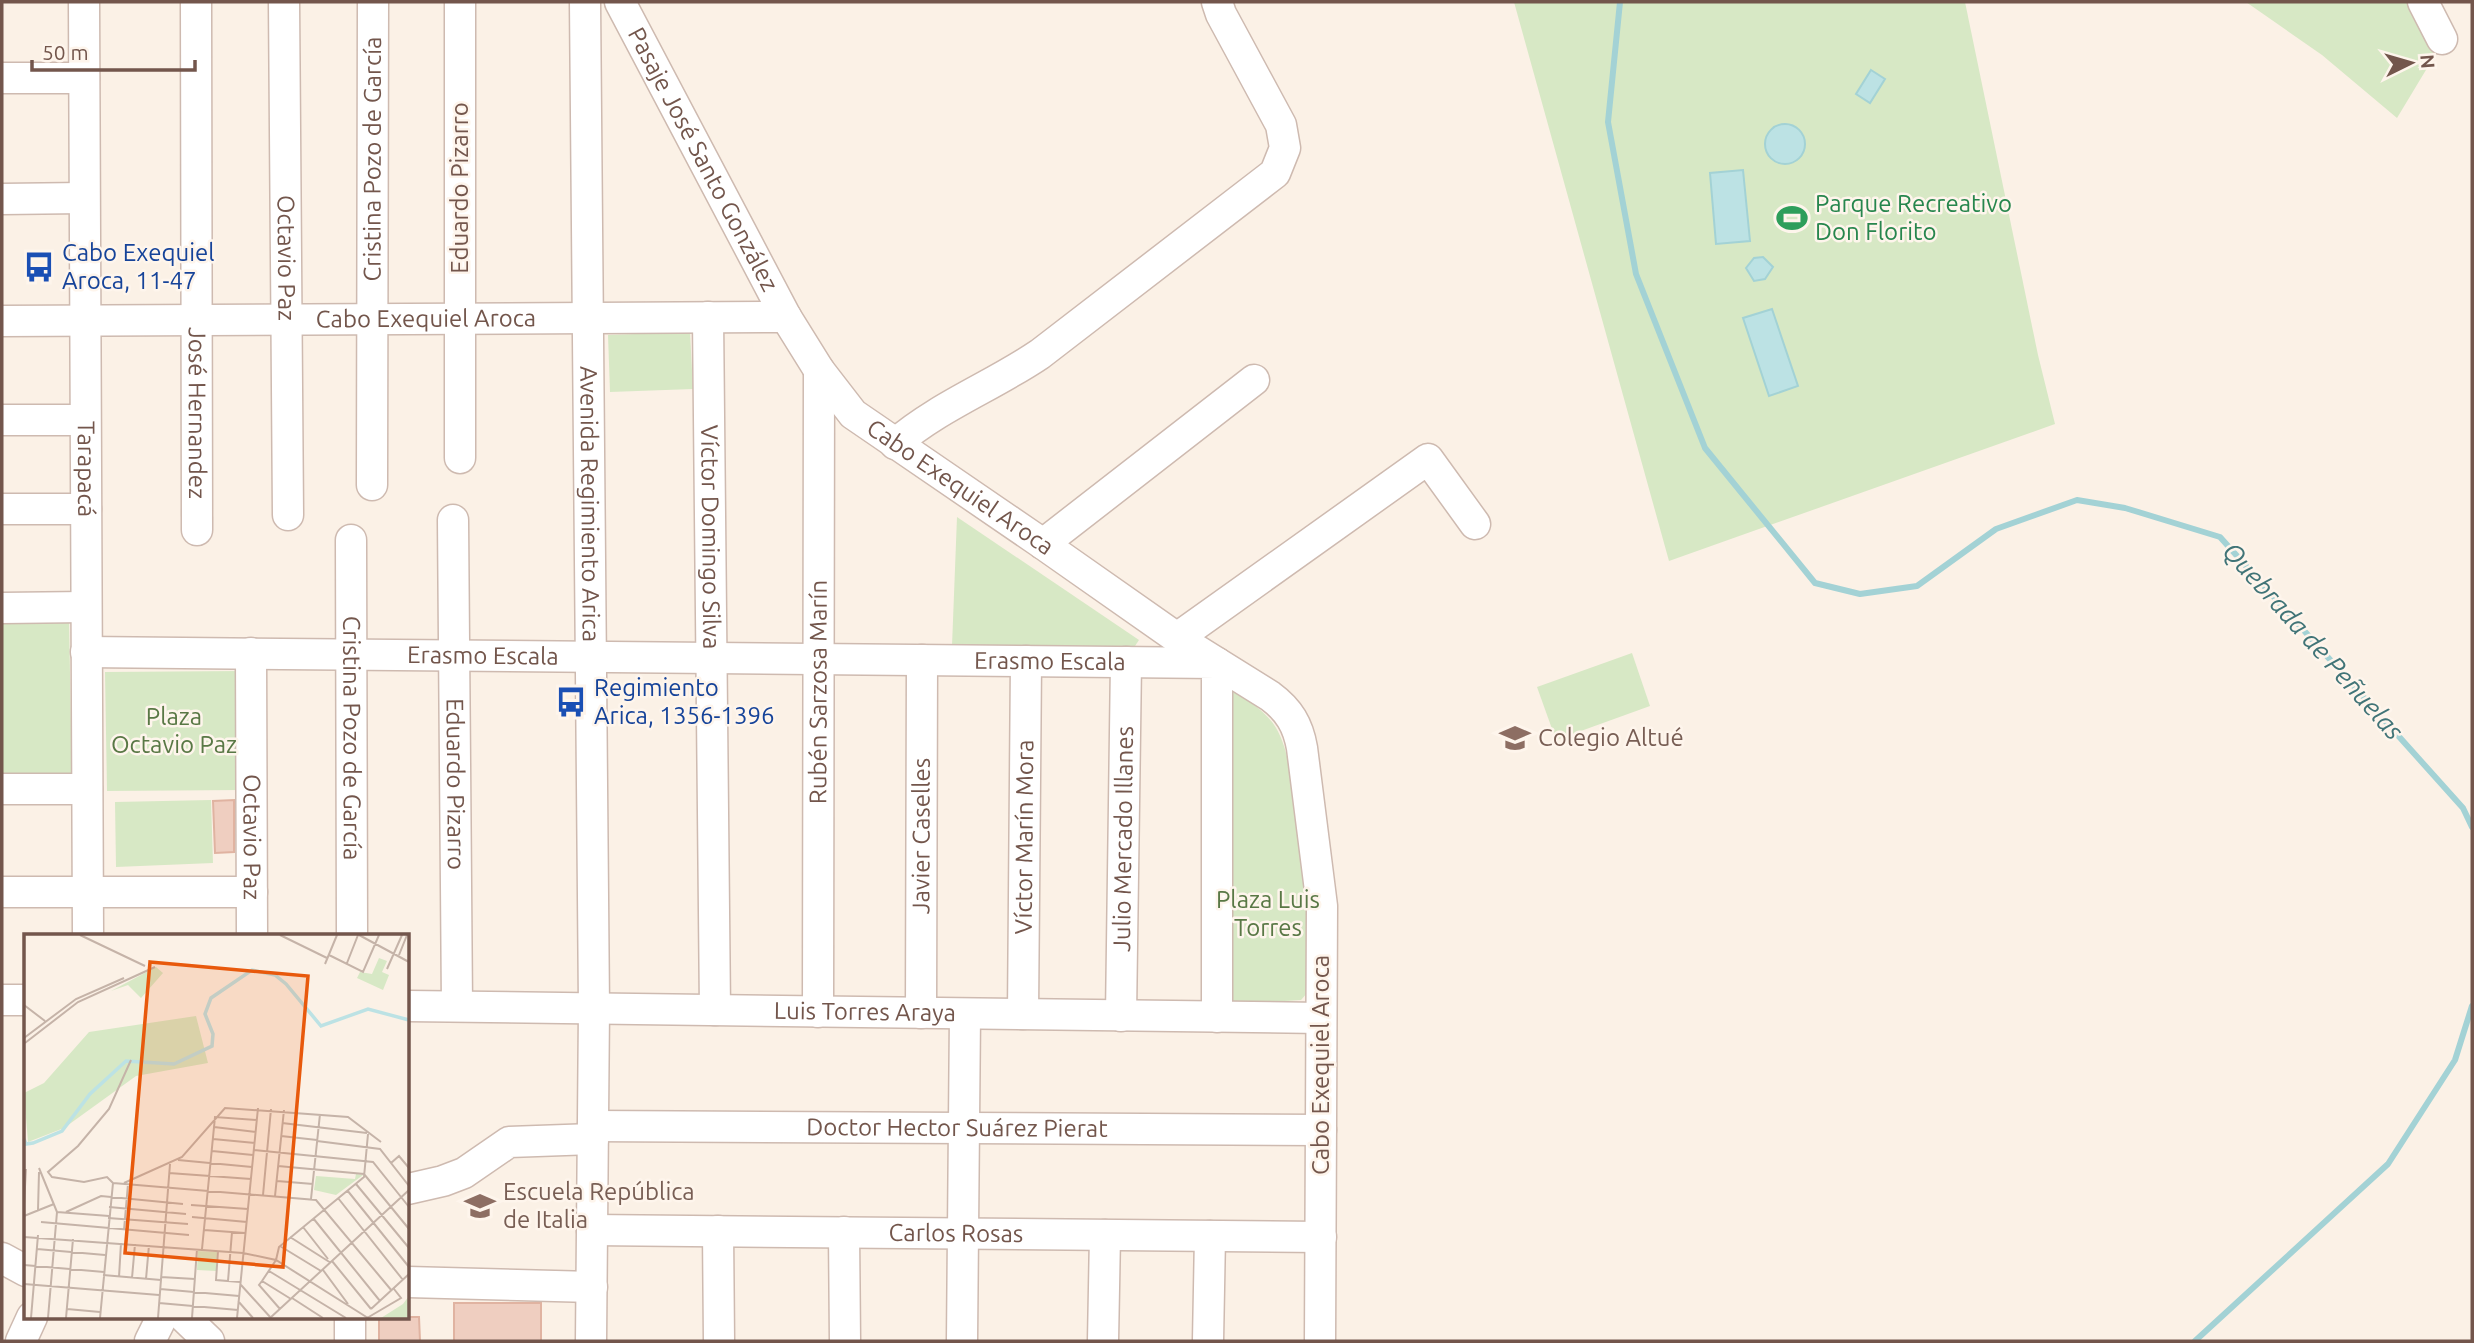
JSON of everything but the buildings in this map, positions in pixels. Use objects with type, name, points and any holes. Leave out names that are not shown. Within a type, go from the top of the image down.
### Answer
[{"type":"street","name":"Tarapacá","points":[[83,2],[88,934]]},
{"type":"street","name":"José Hernandez","points":[[196,2],[197,530]]},
{"type":"street","name":"Octavio Paz","points":[[284,2],[288,515]]},
{"type":"street","name":"Cristina Pozo de García","points":[[372,485],[373,2]]},
{"type":"street","name":"Eduardo Pizarro","points":[[460,2],[460,458]]},
{"type":"street","name":"Avenida Regimiento Arica","points":[[585,2],[594,1008],[592,1341]]},
{"type":"street","name":"Pasaje José Santo González","points":[[620,2],[786,317]]},
{"type":"street","points":[[895,443],[941,410],[993,384],[1031,360],[1275,173],[1284,148],[1281,125],[1217,2]]},
{"type":"street","points":[[2423,2],[2442,39]]},
{"type":"street","points":[[2,78],[84,78]]},
{"type":"street","points":[[2,199],[84,198]]},
{"type":"street","name":"Víctor Domingo Silva","points":[[708,317],[715,1010]]},
{"type":"street","name":"Cabo Exequiel Aroca","points":[[2,321],[786,317],[820,370],[853,414],[1177,638],[1281,704],[1290,714],[1300,736],[1322,906],[1320,1341]]},
{"type":"street","name":"Rubén Sarzosa Marín","points":[[818,1012],[820,370]]},
{"type":"street","points":[[1043,544],[1254,380]]},
{"type":"street","points":[[2,420],[85,420]]},
{"type":"street","points":[[1177,638],[1428,459],[1475,523]]},
{"type":"street","points":[[2,509],[86,509]]},
{"type":"street","name":"Eduardo Pizarro","points":[[453,520],[457,1006]]},
{"type":"street","name":"Cristina Pozo de García","points":[[351,540],[352,934]]},
{"type":"street","points":[[2,608],[86,607]]},
{"type":"street","name":"Erasmo Escala","points":[[86,652],[1217,663]]},
{"type":"street","name":"Octavio Paz","points":[[251,653],[252,934]]},
{"type":"street","name":"Javier Caselles","points":[[921,1013],[922,660]]},
{"type":"street","name":"Víctor Marín Mora","points":[[1023,1014],[1026,661]]},
{"type":"street","name":"Julio Mercado Illanes","points":[[1121,1016],[1126,662]]},
{"type":"street","points":[[1217,663],[1217,1017]]},
{"type":"street","points":[[2,789],[87,789]]},
{"type":"street","points":[[2,892],[252,892]]},
{"type":"street","points":[[2,1000],[24,1000]]},
{"type":"street","name":"Luis Torres Araya","points":[[410,1006],[1321,1018]]},
{"type":"street","points":[[961,1341],[965,1014]]},
{"type":"street","name":"Doctor Hector Suárez Pierat","points":[[410,1189],[443,1181],[464,1172],[509,1142],[593,1133],[964,1128],[1321,1130]]},
{"type":"street","name":"Carlos Rosas","points":[[592,1230],[1321,1237]]},
{"type":"street","points":[[718,1231],[719,1341]]},
{"type":"street","points":[[844,1232],[845,1341]]},
{"type":"street","points":[[1103,1341],[1105,1235]]},
{"type":"street","points":[[1208,1341],[1210,1236]]},
{"type":"street","points":[[2,1258],[24,1270]]},
{"type":"street","points":[[410,1282],[592,1287]]},
{"type":"street","points":[[21,1341],[32,1318]]},
{"type":"street","points":[[150,1341],[162,1318]]},
{"type":"street","points":[[185,1318],[209,1341]]},
{"type":"street","points":[[350,1318],[350,1341]]},
{"type":"green space","name":"Parque Recreativo Don Florito","points":[[1514,2],[1965,2],[2038,355],[2055,424],[1669,561]]},
{"type":"green space","points":[[2246,2],[2407,2],[2435,55],[2397,118],[2322,55]]},
{"type":"green space","points":[[690,332],[693,389],[610,392],[608,335]]},
{"type":"green space","points":[[957,517],[1139,640],[1135,646],[952,646]]},
{"type":"green space","points":[[69,620],[72,778],[2,779],[2,621]]},
{"type":"green space","points":[[1632,653],[1650,706],[1556,740],[1537,687]]},
{"type":"green space","name":"Plaza Octavio Paz","points":[[242,671],[243,790],[107,791],[105,672]]},
{"type":"green space","name":"Plaza Luis Torres","points":[[1232,687],[1274,725],[1288,761],[1310,911],[1308,992],[1301,1000],[1225,1005]]},
{"type":"green space","points":[[211,800],[213,863],[116,867],[115,802]]},
{"type":"water","points":[[1871,70],[1885,79],[1870,103],[1856,94]]},
{"type":"water","points":[[1785,124],[1799,130],[1805,144],[1799,158],[1785,164],[1771,158],[1765,144],[1771,130]]},
{"type":"water","points":[[1743,170],[1750,241],[1716,244],[1710,173]]},
{"type":"water","points":[[1763,257],[1773,267],[1765,279],[1754,281],[1746,268],[1754,258]]},
{"type":"water","points":[[1772,309],[1798,386],[1769,396],[1743,318]]},
{"type":"waterway","name":"Quebrada de Peñuelas","points":[[1620,2],[1608,122],[1636,274],[1705,448],[1815,583],[1860,594],[1917,586],[1996,529],[2077,500],[2125,508],[2220,537],[2463,808],[2472,827]]},
{"type":"waterway","name":"Quebrada de Peñuelas","points":[[2195,1341],[2388,1164],[2455,1060],[2472,1006]]},
{"type":"place","name":"Parque Recreativo Don Florito","points":[[1792,218]]},
{"type":"place","name":"Cabo Exequiel Aroca, 11-47","points":[[39,267]]},
{"type":"place","name":"Regimiento Arica, 1356-1396","points":[[571,702]]},
{"type":"place","name":"Colegio Altué","points":[[1515,738]]},
{"type":"place","name":"Escuela República de Italia","points":[[480,1206]]}]
